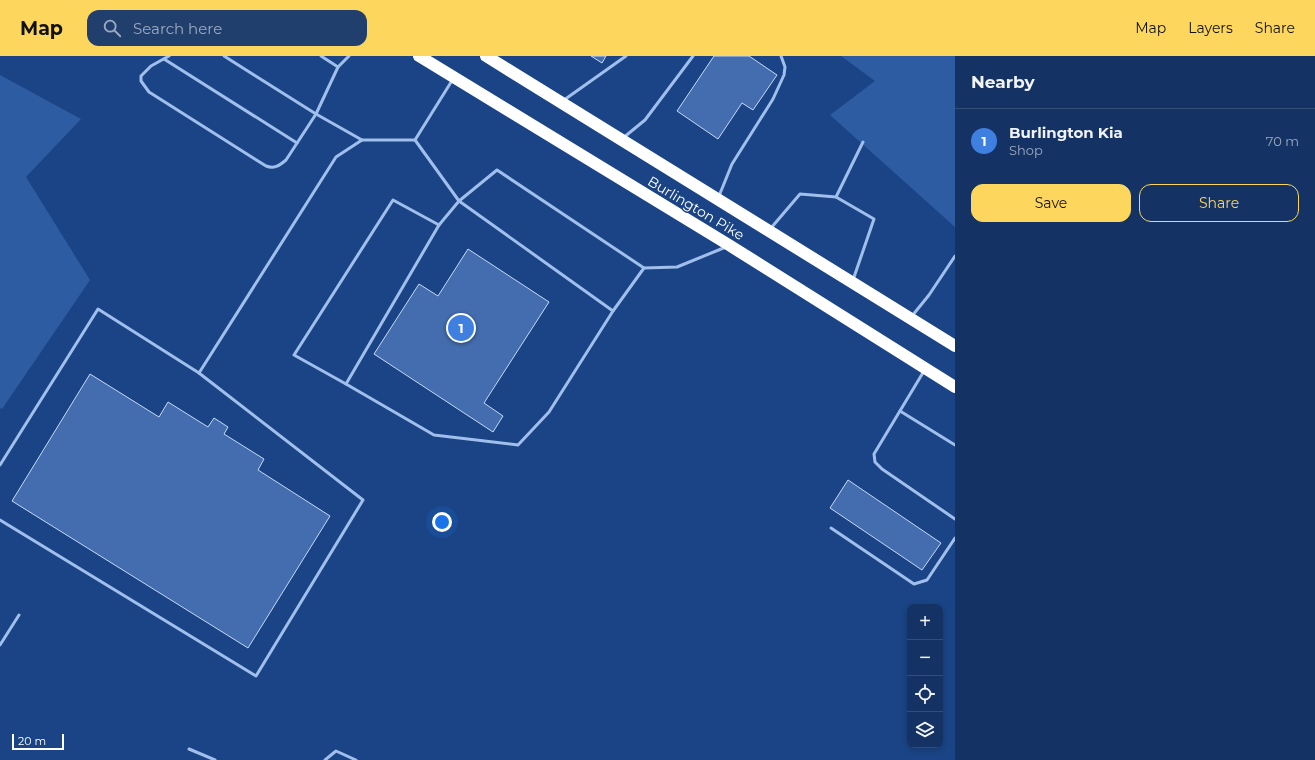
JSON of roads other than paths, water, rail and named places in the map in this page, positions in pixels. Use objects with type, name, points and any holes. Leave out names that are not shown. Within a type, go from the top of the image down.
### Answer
[{"type":"highway","name":"Burlington Pike","points":[[419,56],[729,245],[955,386]]},
{"type":"highway","name":"Burlington Pike","points":[[486,56],[955,346]]},
{"type":"lane","points":[[168,56],[151,66],[141,76],[141,81],[149,92],[266,166],[275,167],[286,160],[316,114],[338,67],[349,56]]},
{"type":"lane","points":[[224,56],[316,114],[362,140],[415,140]]},
{"type":"lane","points":[[321,56],[338,67]]},
{"type":"lane","points":[[561,102],[626,56]]},
{"type":"lane","points":[[621,139],[645,120],[693,56]]},
{"type":"lane","points":[[718,200],[732,164],[773,99],[784,75],[785,67],[781,56]]},
{"type":"lane","points":[[164,59],[297,142]]},
{"type":"lane","points":[[415,140],[454,78]]},
{"type":"lane","points":[[199,373],[336,157],[362,140]]},
{"type":"lane","points":[[415,140],[459,201],[613,310]]},
{"type":"lane","points":[[836,197],[863,142]]},
{"type":"lane","points":[[346,384],[440,225],[459,201],[497,170],[644,268],[677,267],[729,245]]},
{"type":"lane","points":[[768,231],[800,194],[836,197],[874,219],[852,283]]},
{"type":"lane","points":[[440,225],[393,200],[294,354],[434,435],[518,445],[549,412],[613,310],[644,268]]},
{"type":"lane","points":[[910,318],[929,296],[955,256]]},
{"type":"lane","points":[[0,465],[98,308],[199,373],[363,500],[256,676],[0,520]]},
{"type":"lane","points":[[926,368],[874,454],[875,462],[882,469],[955,519]]},
{"type":"lane","points":[[900,410],[955,445]]},
{"type":"lane","points":[[831,528],[914,584],[927,580],[955,538]]},
{"type":"lane","points":[[0,646],[19,615]]},
{"type":"lane","points":[[188,749],[214,760]]},
{"type":"lane","points":[[325,760],[336,751],[356,760]]},
{"type":"place","name":"Burlington Kia","points":[[461,328]]}]
